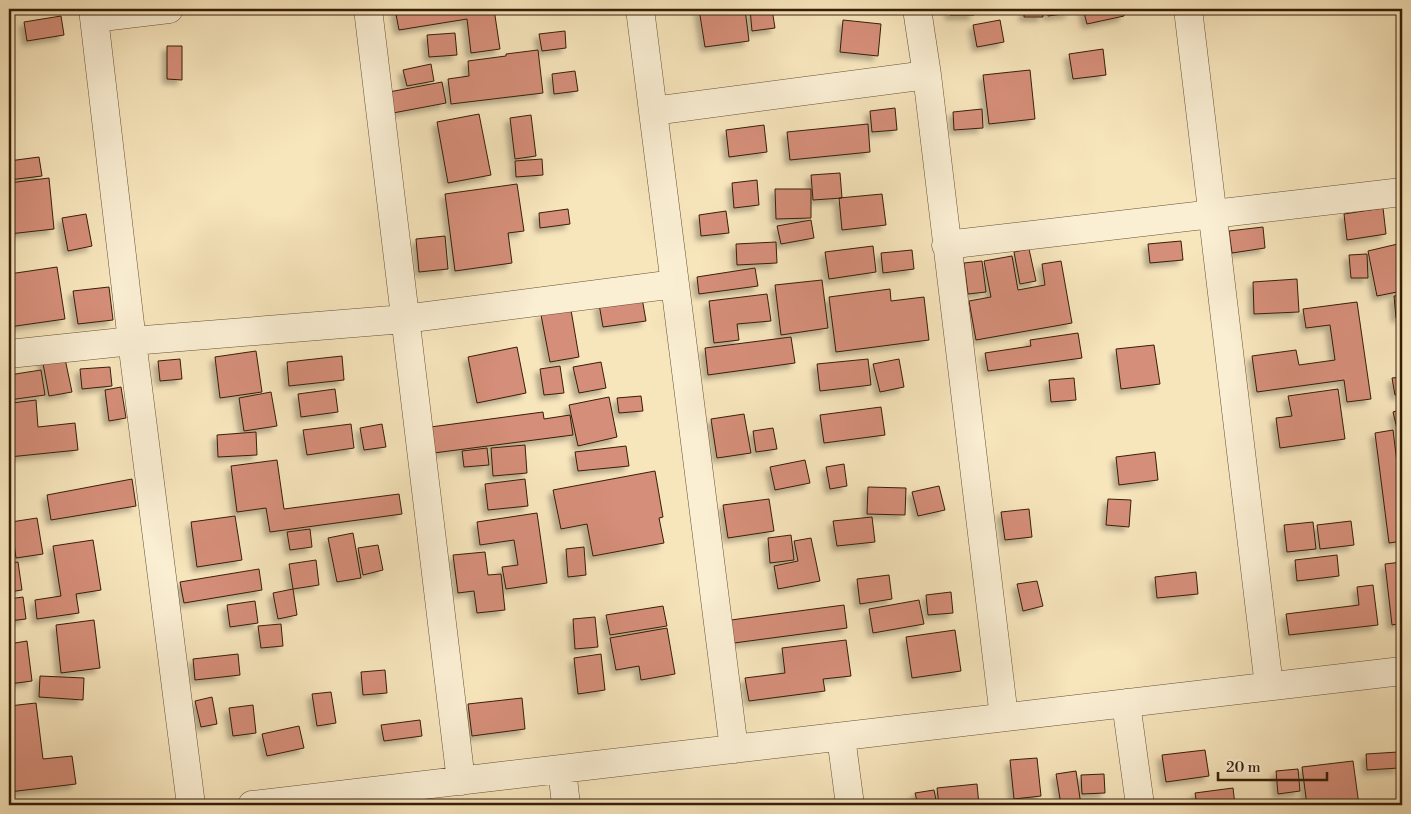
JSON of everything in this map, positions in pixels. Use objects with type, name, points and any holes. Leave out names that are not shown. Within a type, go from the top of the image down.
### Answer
[{"type":"street","points":[[169,9],[93,13],[132,341],[191,805]]},
{"type":"street","points":[[368,9],[461,781]]},
{"type":"street","points":[[640,9],[734,749]]},
{"type":"street","points":[[917,9],[927,74],[1004,717]]},
{"type":"street","points":[[1188,9],[1270,686]]},
{"type":"street","points":[[653,111],[927,74]]},
{"type":"street","points":[[946,245],[1402,192]]},
{"type":"street","points":[[9,354],[132,341],[404,319],[675,284]]},
{"type":"street","points":[[269,804],[1402,671]]},
{"type":"street","points":[[1126,703],[1140,805]]},
{"type":"street","points":[[841,737],[850,805]]},
{"type":"street","points":[[562,769],[566,805]]},
{"type":"building","points":[[395,9],[494,9],[500,49],[471,53],[467,19],[399,30]]},
{"type":"building","points":[[699,9],[745,9],[749,41],[705,47]]},
{"type":"building","points":[[750,9],[772,9],[775,28],[752,31]]},
{"type":"building","points":[[949,9],[974,9],[974,15],[950,15]]},
{"type":"building","points":[[1024,9],[1043,9],[1043,17],[1024,17]]},
{"type":"building","points":[[1047,9],[1069,9],[1070,13],[1048,16]]},
{"type":"building","points":[[1083,9],[1123,9],[1124,16],[1087,24]]},
{"type":"building","points":[[61,16],[64,35],[27,41],[24,22]]},
{"type":"building","points":[[843,20],[881,24],[878,56],[840,52]]},
{"type":"building","points":[[1000,20],[1004,42],[977,47],[973,25]]},
{"type":"building","points":[[565,31],[566,48],[542,51],[539,34]]},
{"type":"building","points":[[455,33],[457,55],[429,57],[427,35]]},
{"type":"building","points":[[167,46],[182,46],[182,80],[167,79]]},
{"type":"building","points":[[1103,49],[1106,75],[1073,79],[1069,54]]},
{"type":"building","points":[[538,50],[543,93],[451,104],[448,79],[469,76],[468,61]]},
{"type":"building","points":[[431,64],[434,81],[407,86],[403,70]]},
{"type":"building","points":[[1030,70],[1035,119],[989,124],[983,75]]},
{"type":"building","points":[[575,71],[578,91],[554,94],[552,74]]},
{"type":"building","points":[[442,82],[446,103],[377,116],[373,95]]},
{"type":"building","points":[[895,108],[897,130],[872,132],[870,111]]},
{"type":"building","points":[[982,109],[983,128],[954,130],[953,112]]},
{"type":"building","points":[[479,114],[491,175],[448,183],[437,122]]},
{"type":"building","points":[[531,115],[536,156],[515,159],[510,118]]},
{"type":"building","points":[[868,124],[870,152],[790,160],[787,132]]},
{"type":"building","points":[[764,125],[767,152],[729,157],[726,130]]},
{"type":"building","points":[[39,157],[42,176],[9,180],[9,161]]},
{"type":"building","points":[[542,159],[543,175],[516,177],[515,161]]},
{"type":"building","points":[[840,173],[842,198],[813,200],[811,175]]},
{"type":"building","points":[[49,178],[54,229],[9,234],[9,183]]},
{"type":"building","points":[[757,180],[759,205],[734,208],[732,183]]},
{"type":"building","points":[[517,184],[524,231],[508,233],[512,263],[455,271],[445,194]]},
{"type":"building","points":[[775,189],[811,189],[811,218],[776,219]]},
{"type":"building","points":[[882,194],[886,225],[842,230],[839,198]]},
{"type":"building","points":[[1383,208],[1386,234],[1347,240],[1344,214]]},
{"type":"building","points":[[568,209],[570,224],[540,228],[539,213]]},
{"type":"building","points":[[726,211],[729,233],[701,236],[699,215]]},
{"type":"building","points":[[86,214],[92,246],[68,251],[62,218]]},
{"type":"building","points":[[811,220],[814,238],[781,244],[777,226]]},
{"type":"building","points":[[1263,227],[1265,248],[1232,253],[1229,231]]},
{"type":"building","points":[[445,236],[448,269],[419,272],[416,239]]},
{"type":"building","points":[[1181,241],[1183,260],[1150,263],[1148,244]]},
{"type":"building","points":[[776,242],[777,263],[737,265],[736,244]]},
{"type":"building","points":[[1402,243],[1402,291],[1377,296],[1368,251]]},
{"type":"building","points":[[873,246],[876,272],[829,279],[825,252]]},
{"type":"building","points":[[1029,249],[1036,281],[1020,284],[1014,252]]},
{"type":"building","points":[[912,250],[914,269],[883,273],[881,253]]},
{"type":"building","points":[[1367,254],[1368,278],[1351,278],[1349,255]]},
{"type":"building","points":[[1012,256],[1018,290],[1045,285],[1042,264],[1061,261],[1072,323],[976,340],[969,301],[991,297],[984,261]]},
{"type":"building","points":[[982,261],[986,292],[968,294],[964,263]]},
{"type":"building","points":[[57,267],[65,319],[9,327],[9,274]]},
{"type":"building","points":[[755,268],[758,286],[699,294],[697,277]]},
{"type":"building","points":[[1297,279],[1299,312],[1254,314],[1253,282]]},
{"type":"building","points":[[822,280],[828,328],[781,335],[775,285]]},
{"type":"building","points":[[109,287],[113,320],[78,324],[73,291]]},
{"type":"building","points":[[890,289],[891,301],[924,297],[929,340],[836,352],[829,297]]},
{"type":"building","points":[[767,294],[771,321],[737,324],[739,340],[714,343],[709,301]]},
{"type":"building","points":[[1402,295],[1402,317],[1396,318],[1394,296]]},
{"type":"building","points":[[642,298],[646,321],[603,327],[599,304]]},
{"type":"building","points":[[1357,302],[1371,399],[1347,402],[1344,380],[1257,392],[1252,356],[1296,350],[1299,365],[1335,360],[1330,325],[1306,328],[1303,309]]},
{"type":"building","points":[[571,310],[579,357],[550,362],[541,315]]},
{"type":"building","points":[[1078,333],[1082,358],[988,371],[985,353],[1031,346],[1030,340]]},
{"type":"building","points":[[791,337],[795,363],[708,375],[705,348]]},
{"type":"building","points":[[1154,345],[1160,384],[1121,389],[1116,349]]},
{"type":"building","points":[[517,347],[526,393],[477,403],[468,357]]},
{"type":"building","points":[[256,351],[262,392],[220,398],[215,357]]},
{"type":"building","points":[[64,354],[72,392],[49,396],[42,358]]},
{"type":"building","points":[[342,356],[344,380],[289,386],[287,362]]},
{"type":"building","points":[[180,359],[182,379],[160,381],[158,361]]},
{"type":"building","points":[[868,359],[871,385],[820,391],[817,364]]},
{"type":"building","points":[[899,359],[904,387],[880,392],[873,364]]},
{"type":"building","points":[[601,362],[606,388],[579,393],[573,367]]},
{"type":"building","points":[[560,366],[564,393],[544,395],[540,369]]},
{"type":"building","points":[[110,367],[112,386],[82,389],[80,369]]},
{"type":"building","points":[[41,370],[45,395],[9,400],[9,375]]},
{"type":"building","points":[[1402,377],[1402,394],[1395,395],[1392,378]]},
{"type":"building","points":[[1074,378],[1076,400],[1051,402],[1049,380]]},
{"type":"building","points":[[121,387],[126,418],[109,421],[105,390]]},
{"type":"building","points":[[335,389],[338,412],[301,417],[298,394]]},
{"type":"building","points":[[1338,389],[1345,439],[1280,448],[1276,418],[1292,416],[1288,396]]},
{"type":"building","points":[[271,392],[277,426],[244,431],[239,398]]},
{"type":"building","points":[[641,396],[643,411],[619,413],[617,398]]},
{"type":"building","points":[[609,397],[617,437],[578,446],[569,405]]},
{"type":"building","points":[[36,400],[38,427],[75,423],[78,450],[9,457],[9,410],[12,409],[12,403]]},
{"type":"building","points":[[881,407],[885,435],[824,443],[820,415]]},
{"type":"building","points":[[1402,409],[1402,450],[1393,412]]},
{"type":"building","points":[[543,412],[544,419],[570,415],[573,435],[426,454],[423,428]]},
{"type":"building","points":[[744,414],[751,453],[717,458],[711,419]]},
{"type":"building","points":[[351,424],[354,448],[307,455],[303,430]]},
{"type":"building","points":[[382,424],[386,447],[364,450],[360,428]]},
{"type":"building","points":[[773,428],[777,449],[756,452],[753,431]]},
{"type":"building","points":[[1393,430],[1402,504],[1402,541],[1389,543],[1375,433]]},
{"type":"building","points":[[256,432],[257,455],[218,457],[217,435]]},
{"type":"building","points":[[525,445],[527,473],[493,476],[491,448]]},
{"type":"building","points":[[626,446],[629,466],[578,471],[575,452]]},
{"type":"building","points":[[487,448],[489,465],[464,467],[462,451]]},
{"type":"building","points":[[1155,452],[1158,480],[1119,485],[1116,457]]},
{"type":"building","points":[[277,460],[284,509],[399,494],[402,514],[270,532],[266,508],[237,512],[231,466]]},
{"type":"building","points":[[805,460],[810,483],[775,490],[770,467]]},
{"type":"building","points":[[844,464],[847,486],[830,489],[826,467]]},
{"type":"building","points":[[655,471],[663,517],[659,518],[664,543],[593,556],[587,524],[561,529],[553,490]]},
{"type":"building","points":[[132,479],[136,506],[51,520],[47,495]]},
{"type":"building","points":[[525,479],[528,506],[488,510],[485,484]]},
{"type":"building","points":[[939,486],[945,510],[918,516],[912,492]]},
{"type":"building","points":[[868,487],[906,488],[905,515],[867,514]]},
{"type":"building","points":[[769,499],[774,531],[728,538],[723,505]]},
{"type":"building","points":[[1108,499],[1131,500],[1129,527],[1106,525]]},
{"type":"building","points":[[1029,509],[1032,537],[1005,540],[1001,512]]},
{"type":"building","points":[[537,513],[547,583],[506,589],[502,567],[518,565],[514,540],[480,545],[477,522]]},
{"type":"building","points":[[235,516],[242,560],[197,567],[191,522]]},
{"type":"building","points":[[872,517],[875,542],[837,546],[833,521]]},
{"type":"building","points":[[37,518],[43,554],[16,558],[11,522]]},
{"type":"building","points":[[1351,521],[1354,545],[1320,549],[1317,525]]},
{"type":"building","points":[[1313,522],[1316,549],[1287,552],[1284,525]]},
{"type":"building","points":[[310,529],[312,547],[290,550],[287,532]]},
{"type":"building","points":[[353,533],[361,578],[337,582],[328,538]]},
{"type":"building","points":[[791,535],[794,560],[770,563],[768,538]]},
{"type":"building","points":[[811,538],[820,581],[778,589],[774,566],[798,561],[794,541]]},
{"type":"building","points":[[93,540],[101,590],[76,594],[79,613],[37,619],[35,600],[61,596],[53,546]]},
{"type":"building","points":[[378,545],[383,570],[363,575],[358,548]]},
{"type":"building","points":[[584,547],[586,575],[568,577],[566,549]]},
{"type":"building","points":[[485,552],[488,575],[501,574],[505,610],[477,613],[474,591],[458,593],[453,555]]},
{"type":"building","points":[[1337,555],[1339,576],[1297,581],[1295,560]]},
{"type":"building","points":[[316,560],[319,585],[293,589],[289,564]]},
{"type":"building","points":[[18,562],[22,590],[9,592],[9,563]]},
{"type":"building","points":[[1402,562],[1402,623],[1392,625],[1385,564]]},
{"type":"building","points":[[259,569],[262,590],[184,603],[180,582]]},
{"type":"building","points":[[1196,572],[1198,594],[1157,598],[1155,577]]},
{"type":"building","points":[[889,575],[892,599],[860,604],[857,579]]},
{"type":"building","points":[[1037,581],[1043,606],[1023,611],[1017,584]]},
{"type":"building","points":[[1373,585],[1378,625],[1289,635],[1286,614],[1359,605],[1357,587]]},
{"type":"building","points":[[293,589],[297,615],[278,619],[273,593]]},
{"type":"building","points":[[951,592],[953,613],[928,615],[926,595]]},
{"type":"building","points":[[23,597],[26,619],[9,621],[9,599]]},
{"type":"building","points":[[919,600],[924,624],[873,633],[869,609]]},
{"type":"building","points":[[255,601],[258,623],[230,627],[227,605]]},
{"type":"building","points":[[844,605],[847,628],[734,643],[731,620]]},
{"type":"building","points":[[663,606],[667,626],[610,635],[606,615]]},
{"type":"building","points":[[595,617],[598,647],[575,649],[573,619]]},
{"type":"building","points":[[94,620],[100,668],[61,673],[56,625]]},
{"type":"building","points":[[281,624],[283,646],[261,648],[258,626]]},
{"type":"building","points":[[667,628],[675,674],[641,680],[639,666],[616,670],[610,638]]},
{"type":"building","points":[[955,630],[961,671],[912,678],[906,637]]},
{"type":"building","points":[[846,640],[851,676],[823,679],[825,691],[749,701],[745,678],[785,673],[782,648]]},
{"type":"building","points":[[27,641],[32,681],[9,684],[9,644]]},
{"type":"building","points":[[238,654],[240,675],[195,680],[193,659]]},
{"type":"building","points":[[601,654],[605,690],[578,694],[574,658]]},
{"type":"building","points":[[385,670],[387,693],[363,695],[361,672]]},
{"type":"building","points":[[40,676],[84,678],[83,700],[39,697]]},
{"type":"building","points":[[331,692],[336,723],[317,726],[312,694]]},
{"type":"building","points":[[212,697],[217,724],[201,727],[195,701]]},
{"type":"building","points":[[522,698],[525,729],[472,736],[468,704]]},
{"type":"building","points":[[36,703],[43,759],[72,756],[76,784],[9,792],[9,706]]},
{"type":"building","points":[[253,705],[256,733],[233,736],[229,708]]},
{"type":"building","points":[[420,720],[422,736],[384,741],[381,725]]},
{"type":"building","points":[[299,726],[304,748],[267,756],[262,734]]},
{"type":"building","points":[[1205,750],[1209,776],[1166,782],[1162,755]]},
{"type":"building","points":[[1398,752],[1399,768],[1367,770],[1366,754]]},
{"type":"building","points":[[1037,758],[1041,796],[1014,799],[1010,760]]},
{"type":"building","points":[[1353,761],[1359,805],[1307,805],[1302,767]]},
{"type":"building","points":[[1298,769],[1300,791],[1278,794],[1276,771]]},
{"type":"building","points":[[1076,771],[1081,805],[1061,805],[1056,774]]},
{"type":"building","points":[[1104,774],[1105,793],[1082,794],[1081,775]]},
{"type":"building","points":[[977,784],[979,805],[939,805],[937,788]]},
{"type":"building","points":[[1233,788],[1235,805],[1197,805],[1195,793]]},
{"type":"building","points":[[934,790],[937,805],[918,805],[915,793]]}]
